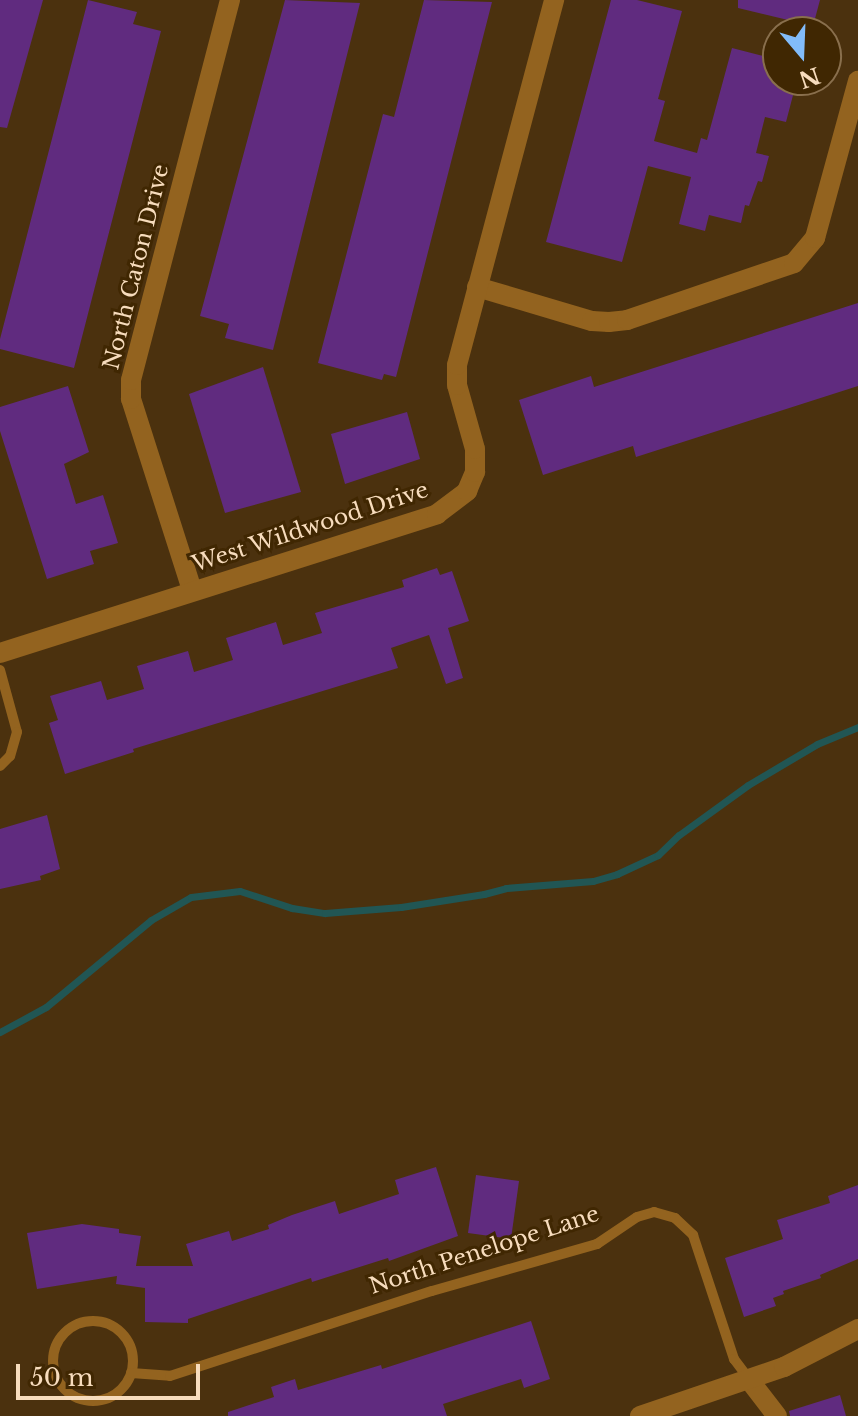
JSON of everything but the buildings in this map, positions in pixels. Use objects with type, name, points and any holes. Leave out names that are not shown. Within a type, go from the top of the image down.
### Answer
[{"type":"street","name":"North Caton Drive","points":[[192,590],[131,399],[131,380],[230,0]]},
{"type":"street","name":"West Wildwood Drive","points":[[0,653],[437,514],[467,491],[475,472],[475,449],[457,385],[457,365],[554,0]]},
{"type":"street","points":[[477,287],[592,321],[609,322],[627,320],[794,263],[815,238],[850,142],[858,81]]},
{"type":"street","points":[[640,1416],[750,1381],[858,1329]]},
{"type":"street","name":"North Penelope Lane","points":[[750,1381],[777,1416]]},
{"type":"lane","points":[[0,670],[17,732],[10,756],[0,766]]},
{"type":"lane","name":"North Penelope Lane","points":[[131,1373],[170,1376],[432,1291],[597,1244],[637,1217],[654,1212],[675,1218],[693,1235],[734,1359],[750,1381]]},
{"type":"lane","points":[[81,1322],[106,1322],[117,1328],[131,1348],[131,1373],[116,1394],[92,1401],[80,1399],[59,1384],[52,1360],[54,1348],[69,1327],[81,1322]]},
{"type":"waterway","points":[[0,1032],[46,1007],[151,920],[191,897],[240,891],[292,908],[325,913],[401,907],[506,888],[593,881],[617,874],[658,855],[679,835],[748,785],[817,744],[858,727]]}]
